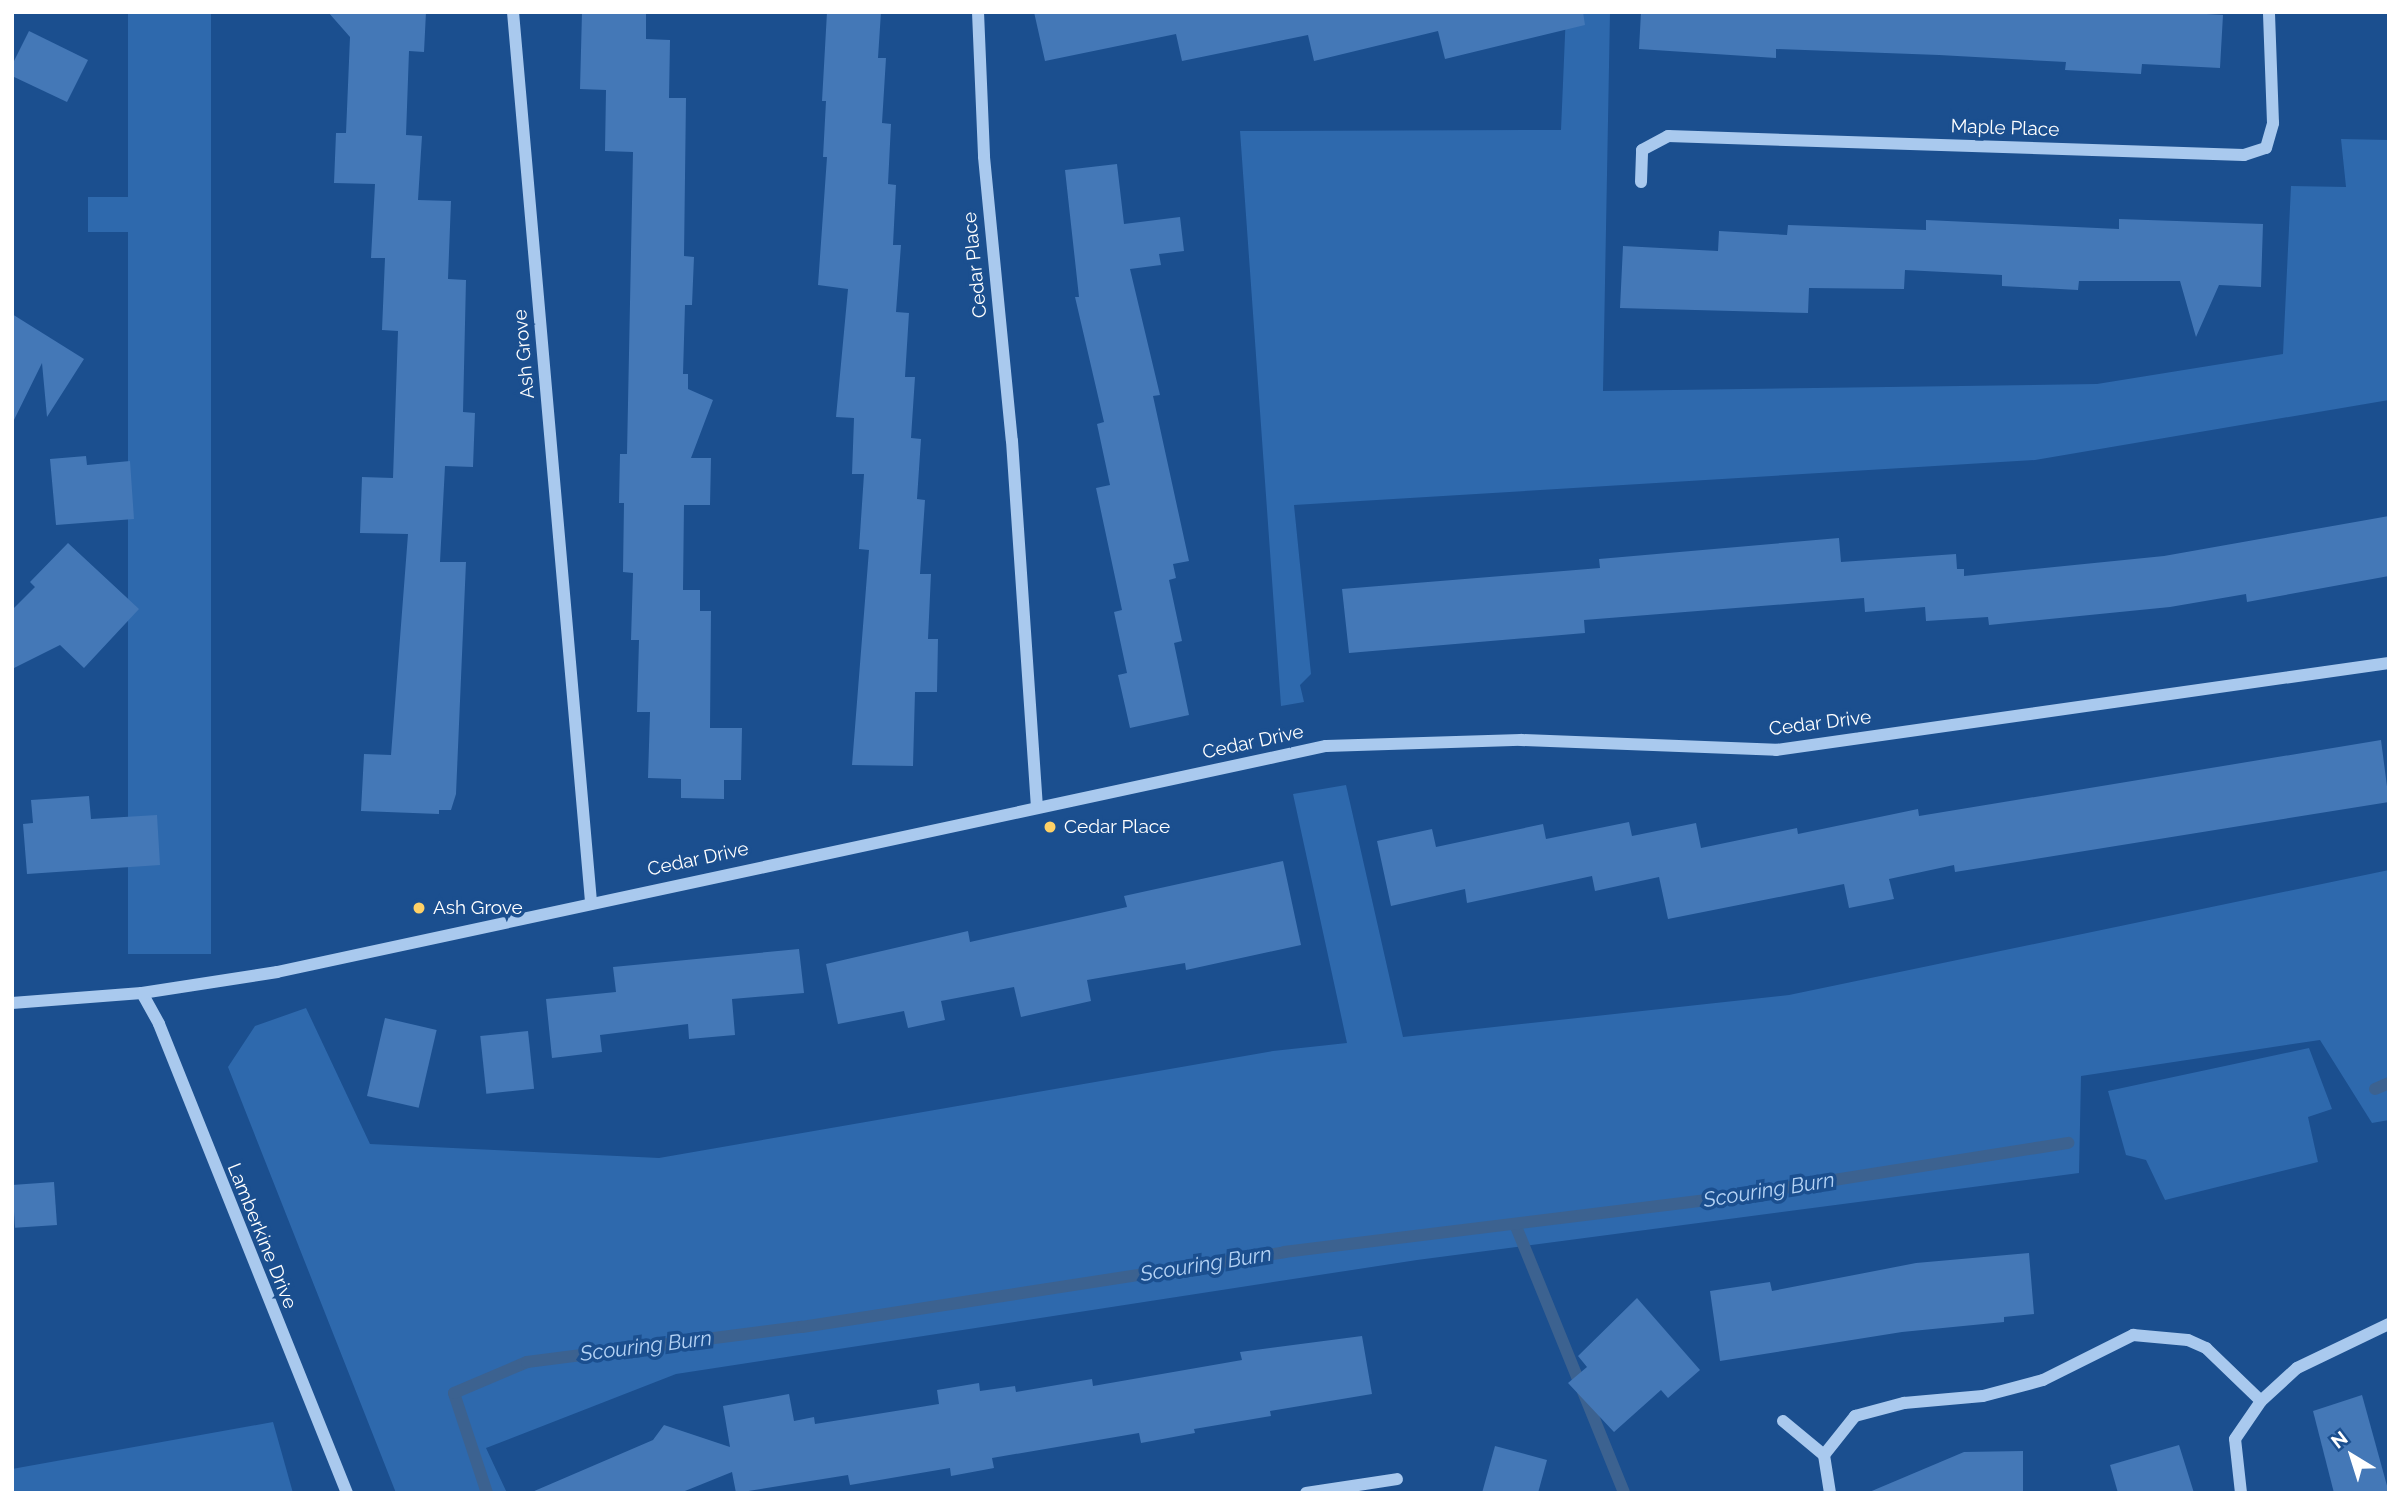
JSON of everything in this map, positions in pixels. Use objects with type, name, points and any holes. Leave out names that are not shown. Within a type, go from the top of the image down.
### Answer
[{"type":"street","name":"Ash Grove","points":[[513,12],[591,901]]},
{"type":"street","name":"Cedar Place","points":[[978,12],[984,157],[1012,441],[1037,807]]},
{"type":"street","name":"Maple Place","points":[[1641,182],[1642,150],[1668,136],[2244,155],[2266,148],[2273,123],[2269,12]]},
{"type":"street","name":"Cedar Drive","points":[[12,1003],[142,993],[277,972],[591,901],[1326,746],[1521,740],[1776,750],[2389,663]]},
{"type":"street","name":"Lamberkine Drive","points":[[142,993],[159,1024],[347,1493]]},
{"type":"street","points":[[2241,1493],[2235,1439],[2261,1401],[2297,1368],[2389,1325]]},
{"type":"street","points":[[1824,1455],[1855,1416],[1904,1403],[1983,1396],[2043,1380],[2133,1335],[2188,1340],[2206,1348],[2261,1401]]},
{"type":"street","points":[[1783,1421],[1824,1455],[1830,1493]]},
{"type":"street","points":[[1306,1493],[1397,1479]]},
{"type":"shaded area","points":[[128,12],[211,12],[211,954],[128,954]]},
{"type":"shaded area","points":[[1566,12],[1610,12],[1603,391],[2097,384],[2283,354],[2291,186],[2346,187],[2341,139],[2389,140],[2389,400],[2035,460],[1294,505],[1311,674],[1300,685],[1304,702],[1281,706],[1240,131],[1561,130]]},
{"type":"shaded area","points":[[88,197],[139,197],[139,232],[88,232]]},
{"type":"shaded area","points":[[1346,785],[1403,1037],[1789,995],[2389,870],[2389,1120],[2372,1123],[2320,1040],[2081,1076],[2079,1173],[1417,1260],[676,1374],[486,1448],[507,1493],[396,1493],[228,1067],[255,1026],[306,1008],[370,1144],[659,1158],[1273,1051],[1347,1043],[1293,794]]},
{"type":"shaded area","points":[[2309,1048],[2332,1109],[2308,1117],[2318,1162],[2165,1200],[2146,1160],[2126,1155],[2108,1091]]},
{"type":"shaded area","points":[[273,1422],[293,1493],[12,1493],[12,1469]]},
{"type":"building","points":[[328,12],[426,12],[424,52],[409,51],[406,135],[422,136],[418,200],[451,201],[448,279],[466,280],[463,412],[475,413],[473,467],[445,466],[440,562],[466,562],[456,794],[451,810],[439,810],[439,814],[361,811],[364,754],[391,755],[408,534],[360,533],[362,477],[393,478],[398,331],[382,330],[385,258],[371,258],[375,184],[334,183],[336,133],[346,133],[350,37]]},
{"type":"building","points":[[582,12],[646,12],[646,39],[670,40],[669,98],[686,98],[684,256],[694,257],[692,305],[685,305],[683,374],[688,374],[688,389],[713,400],[691,458],[711,458],[710,505],[684,505],[683,590],[700,590],[700,611],[711,611],[710,728],[742,728],[741,780],[724,780],[724,799],[681,798],[681,779],[648,778],[650,712],[637,712],[639,640],[631,640],[633,573],[623,572],[624,503],[619,503],[620,454],[627,454],[633,152],[605,151],[606,90],[580,89]]},
{"type":"building","points":[[827,12],[881,12],[878,58],[886,58],[882,123],[891,124],[888,184],[896,185],[893,245],[901,245],[896,312],[909,313],[905,377],[915,377],[911,438],[921,439],[917,499],[925,500],[920,574],[931,574],[928,639],[938,639],[937,692],[915,692],[913,766],[852,765],[869,550],[859,549],[864,474],[852,474],[854,418],[836,417],[848,289],[818,285],[827,157],[823,157],[826,101],[822,101]]},
{"type":"building","points":[[1034,12],[1583,12],[1585,25],[1445,59],[1438,31],[1314,61],[1308,35],[1182,61],[1176,34],[1045,61]]},
{"type":"building","points":[[1641,12],[2174,12],[2223,15],[2220,68],[2142,64],[2141,74],[2065,70],[2066,62],[1939,55],[1776,49],[1776,58],[1639,49]]},
{"type":"building","points":[[29,31],[88,60],[67,102],[12,76],[12,65]]},
{"type":"building","points":[[1117,164],[1124,224],[1180,217],[1184,251],[1159,254],[1161,265],[1130,269],[1160,395],[1153,396],[1189,561],[1173,564],[1176,578],[1169,580],[1182,641],[1174,643],[1189,715],[1130,728],[1118,675],[1127,673],[1114,612],[1122,610],[1096,488],[1110,485],[1097,424],[1104,422],[1075,297],[1079,297],[1065,170]]},
{"type":"building","points":[[2119,219],[2263,224],[2261,287],[2219,285],[2196,337],[2180,281],[2079,281],[2078,290],[2002,286],[2002,275],[1905,270],[1904,289],[1809,288],[1808,313],[1620,308],[1623,246],[1718,251],[1719,231],[1787,235],[1788,225],[1926,230],[1926,220],[2119,229]]},
{"type":"building","points":[[12,314],[84,359],[47,417],[42,363],[12,424]]},
{"type":"building","points":[[86,456],[87,465],[130,461],[134,519],[56,525],[50,459]]},
{"type":"building","points":[[2389,516],[2389,576],[2247,602],[2246,594],[2170,607],[1989,625],[1988,617],[1926,621],[1925,607],[1865,612],[1864,598],[1584,620],[1585,633],[1349,653],[1342,589],[1600,568],[1599,559],[1839,538],[1841,562],[1956,554],[1957,569],[1964,569],[1964,576],[2164,556]]},
{"type":"building","points":[[68,543],[139,609],[84,668],[60,645],[12,669],[12,610],[35,587],[30,582]]},
{"type":"building","points":[[2381,740],[2389,802],[1955,872],[1954,865],[1889,879],[1894,899],[1849,908],[1844,884],[1668,919],[1659,877],[1595,891],[1592,876],[1467,903],[1465,889],[1391,906],[1377,841],[1432,829],[1436,847],[1543,824],[1546,839],[1629,822],[1632,836],[1696,823],[1701,848],[1797,828],[1798,834],[1918,809],[1919,816]]},
{"type":"building","points":[[89,796],[91,819],[157,815],[160,865],[27,874],[23,824],[33,823],[31,800]]},
{"type":"building","points":[[1283,861],[1301,945],[1186,970],[1185,963],[1087,980],[1091,1001],[1021,1017],[1014,987],[941,1001],[945,1020],[908,1028],[904,1011],[838,1024],[826,964],[968,931],[970,942],[1127,907],[1124,896]]},
{"type":"building","points":[[799,949],[804,993],[732,999],[735,1035],[689,1039],[688,1024],[600,1035],[602,1052],[552,1058],[546,999],[616,992],[613,967]]},
{"type":"building","points":[[385,1018],[437,1030],[419,1108],[367,1096]]},
{"type":"building","points":[[528,1031],[534,1089],[486,1094],[480,1036]]},
{"type":"building","points":[[54,1182],[57,1225],[15,1228],[12,1185]]},
{"type":"building","points":[[2029,1253],[2034,1314],[2004,1317],[2004,1322],[1902,1332],[1720,1361],[1710,1291],[1770,1282],[1772,1291],[1916,1263]]},
{"type":"building","points":[[1637,1298],[1700,1370],[1668,1398],[1661,1390],[1614,1432],[1568,1383],[1587,1367],[1578,1356]]},
{"type":"building","points":[[1362,1336],[1372,1394],[1270,1411],[1271,1416],[1194,1429],[1195,1433],[1141,1443],[1139,1433],[992,1458],[994,1468],[951,1476],[950,1468],[850,1485],[848,1475],[736,1493],[732,1472],[680,1493],[532,1492],[653,1440],[664,1425],[730,1447],[723,1406],[789,1394],[794,1421],[814,1417],[815,1424],[939,1404],[937,1390],[979,1383],[980,1391],[1015,1386],[1016,1392],[1092,1379],[1093,1386],[1242,1360],[1240,1352]]},
{"type":"building","points":[[2362,1395],[2389,1493],[2334,1493],[2313,1411]]},
{"type":"building","points":[[2179,1445],[2194,1493],[2118,1493],[2110,1465]]},
{"type":"building","points":[[1495,1446],[1547,1460],[1538,1493],[1482,1493]]},
{"type":"building","points":[[2023,1451],[2023,1493],[1867,1493],[1964,1452]]},
{"type":"waterway","name":"Scouring Burn","points":[[2375,1089],[2389,1083]]},
{"type":"waterway","name":"Scouring Burn","points":[[487,1493],[454,1393],[527,1362],[802,1327],[1284,1252],[1701,1201],[2068,1143]]},
{"type":"waterway","points":[[1515,1224],[1624,1493]]},
{"type":"place","name":"Cedar Place","points":[[1050,827]]},
{"type":"place","name":"Ash Grove","points":[[419,908]]}]
